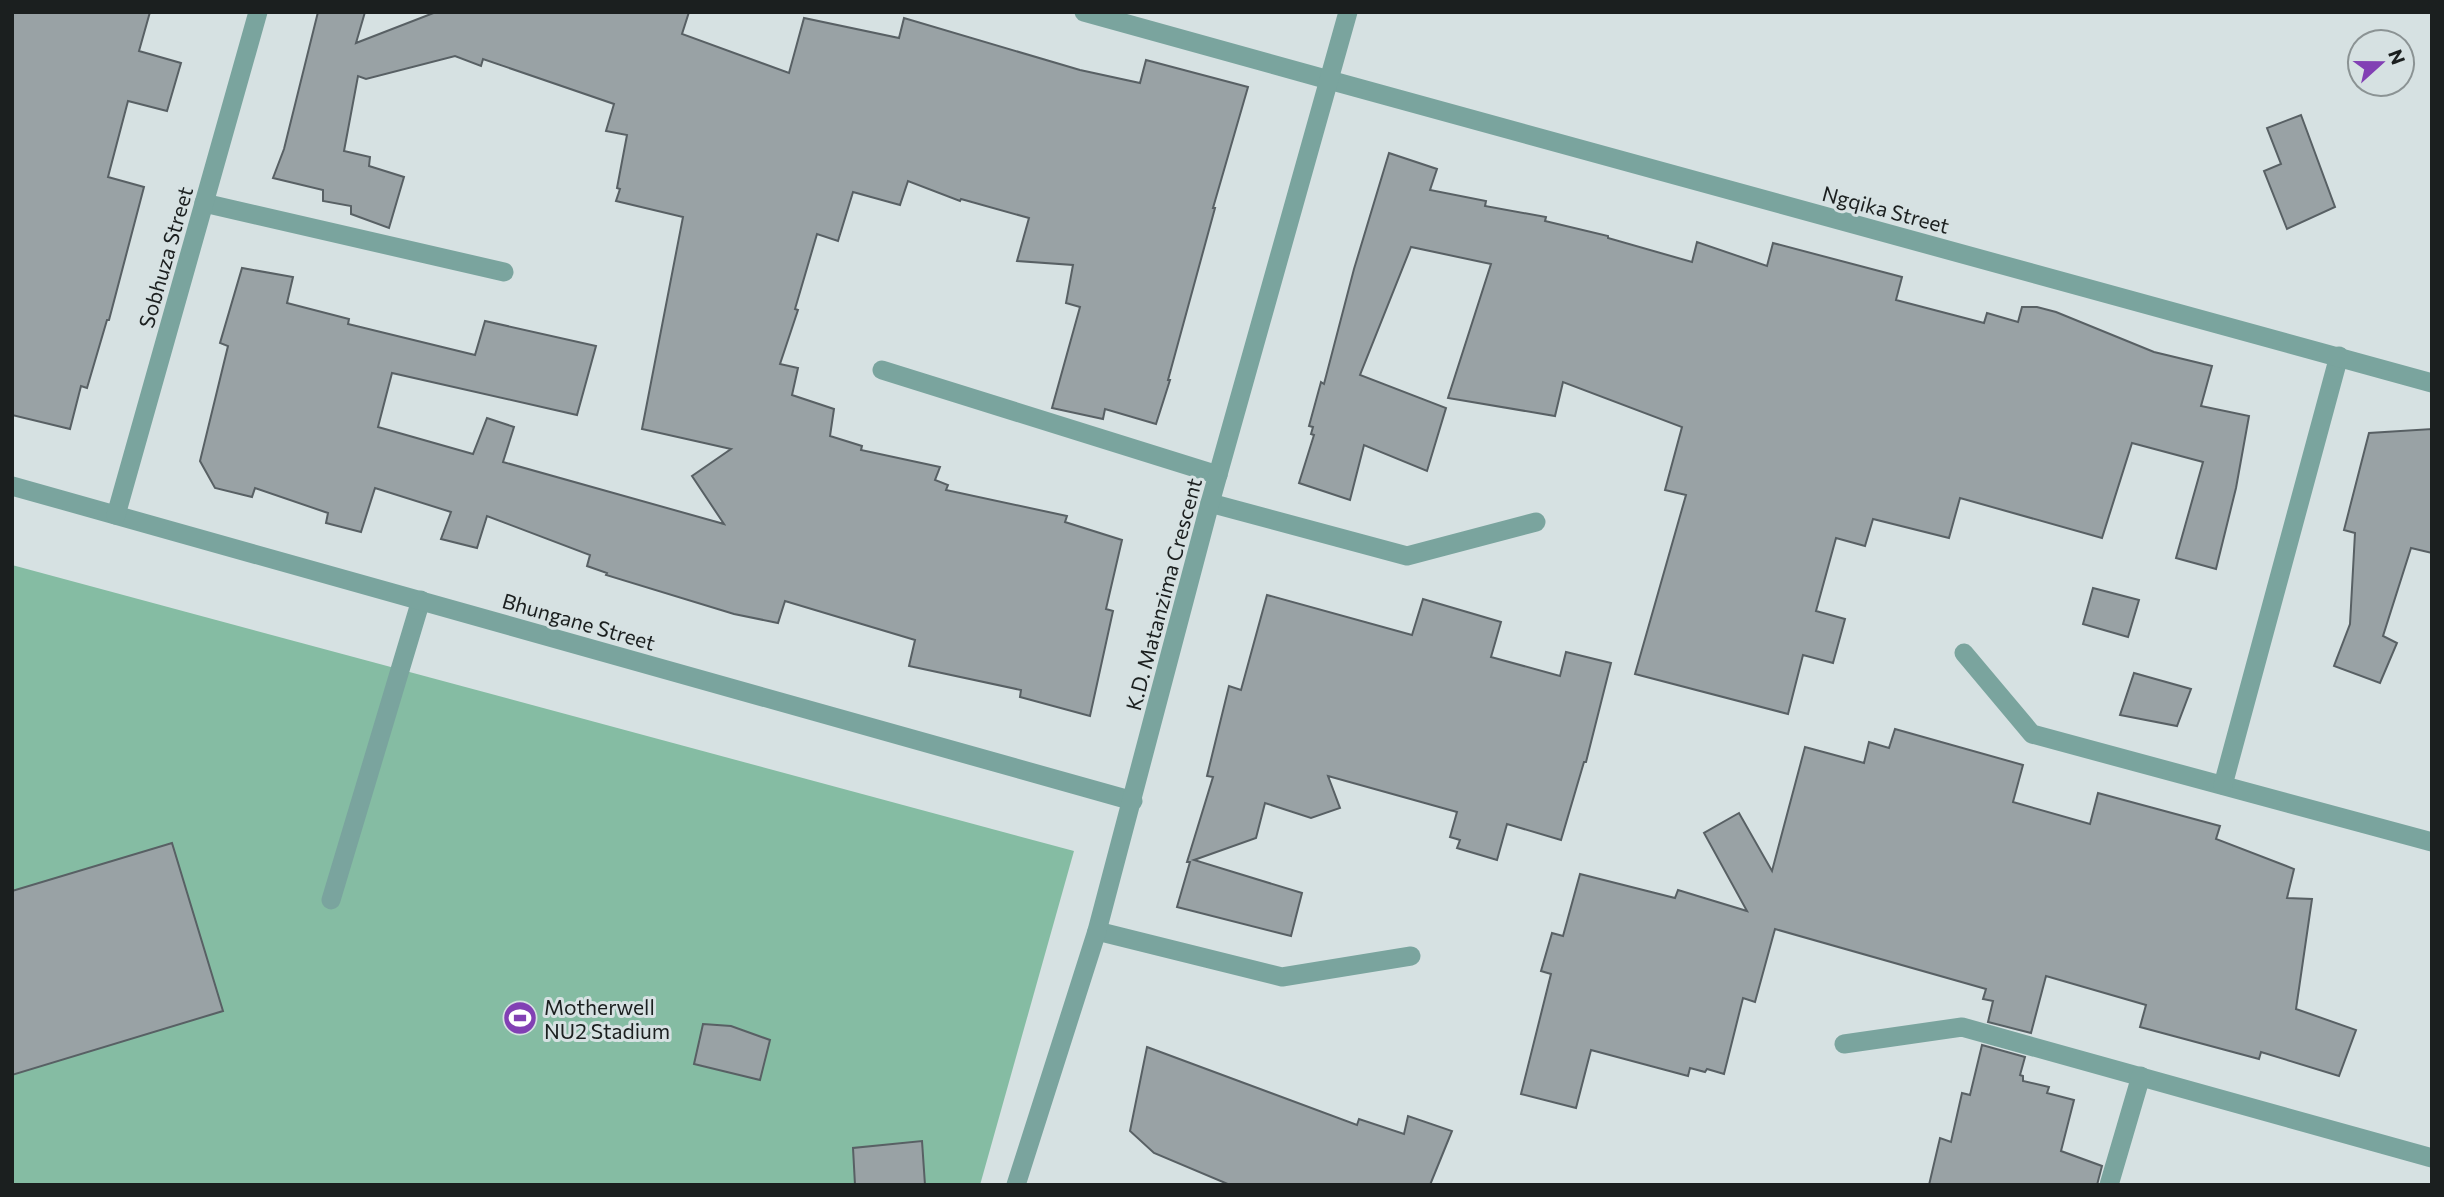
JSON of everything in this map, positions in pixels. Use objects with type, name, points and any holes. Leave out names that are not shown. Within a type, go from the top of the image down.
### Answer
[{"type":"street","name":"Sobhuza Street","points":[[116,514],[258,12]]},
{"type":"street","name":"Ngqika Street","points":[[1084,12],[2432,383]]},
{"type":"street","name":"K.D. Matanzima Crescent","points":[[1016,1185],[1097,931],[1210,503],[1348,12]]},
{"type":"street","points":[[204,203],[504,272]]},
{"type":"street","points":[[2223,785],[2339,356]]},
{"type":"street","points":[[882,370],[1218,475]]},
{"type":"street","name":"Bhungane Street","points":[[12,486],[1133,801]]},
{"type":"street","points":[[1210,503],[1407,556],[1536,522]]},
{"type":"street","points":[[331,900],[421,600]]},
{"type":"street","points":[[1964,653],[2032,734],[2432,842]]},
{"type":"street","points":[[1097,931],[1282,977],[1411,956]]},
{"type":"street","points":[[1844,1044],[1962,1027],[2432,1158]]},
{"type":"street","points":[[2109,1185],[2141,1076]]},
{"type":"green space","name":"Motherwell NU2 Stadium","points":[[12,565],[1074,851],[980,1185],[12,1185]]},
{"type":"building","points":[[12,12],[150,12],[139,51],[181,63],[167,111],[128,101],[108,177],[144,187],[109,320],[87,388],[81,386],[70,429],[12,415]]},
{"type":"building","points":[[318,12],[365,12],[356,43],[436,12],[689,12],[682,34],[789,73],[804,18],[899,38],[904,18],[1080,70],[1140,83],[1146,60],[1248,87],[1156,424],[1105,409],[1103,419],[1052,408],[1080,307],[1066,303],[1073,265],[1017,261],[1029,218],[961,199],[960,201],[908,181],[900,205],[853,192],[838,241],[817,234],[795,309],[798,310],[780,364],[798,368],[792,395],[834,409],[830,436],[862,446],[861,450],[940,467],[935,480],[948,485],[946,490],[1067,516],[1065,522],[1122,540],[1106,609],[1113,611],[1090,716],[1020,697],[1021,690],[909,666],[915,640],[785,601],[778,623],[734,614],[606,575],[607,573],[587,566],[590,555],[487,516],[477,548],[441,539],[451,512],[375,488],[361,532],[326,523],[328,513],[255,488],[252,497],[215,488],[200,461],[228,346],[220,343],[242,268],[293,277],[287,303],[349,319],[348,324],[475,355],[485,321],[596,346],[577,415],[392,373],[378,427],[473,454],[487,418],[514,427],[503,462],[724,524],[692,476],[731,449],[642,429],[683,217],[616,201],[627,135],[606,131],[614,104],[483,59],[481,66],[455,56],[366,79],[358,76],[344,151],[370,157],[369,166],[404,177],[389,228],[351,214],[351,206],[323,201],[323,190],[273,178],[284,149]]},
{"type":"building","points":[[2301,115],[2335,207],[2287,229],[2264,171],[2281,164],[2267,128]]},
{"type":"building","points":[[1389,153],[1437,169],[1430,190],[1486,201],[1485,206],[1546,217],[1545,221],[1608,236],[1692,262],[1697,242],[1767,266],[1773,243],[1902,277],[1896,300],[1984,323],[1987,313],[2018,322],[2022,307],[2037,307],[2056,312],[2154,352],[2212,366],[2201,406],[2249,416],[2236,488],[2216,569],[2176,558],[2203,462],[2132,443],[2102,538],[1960,498],[1949,538],[1873,519],[1865,546],[1836,538],[1816,611],[1845,619],[1833,663],[1803,655],[1788,714],[1635,674],[1686,495],[1665,490],[1682,427],[1563,382],[1555,416],[1448,398],[1491,264],[1411,247],[1360,375],[1446,408],[1427,471],[1364,445],[1350,500],[1299,483],[1314,435],[1311,434],[1313,427],[1309,426],[1321,382],[1324,384],[1354,269]]},
{"type":"building","points":[[2432,429],[2432,553],[2411,548],[2383,636],[2397,643],[2380,683],[2334,666],[2350,624],[2355,533],[2344,530],[2369,433]]},
{"type":"building","points":[[2093,588],[2139,600],[2128,637],[2083,624]]},
{"type":"building","points":[[1267,595],[1412,635],[1423,599],[1501,622],[1491,657],[1560,676],[1566,652],[1611,663],[1586,762],[1561,840],[1507,824],[1497,860],[1457,848],[1460,840],[1450,837],[1457,812],[1328,776],[1340,808],[1311,818],[1265,803],[1256,838],[1194,860],[1302,893],[1291,936],[1177,907],[1190,862],[1187,862],[1213,777],[1207,776],[1229,686],[1241,690]]},
{"type":"building","points":[[2134,673],[2191,689],[2177,726],[2120,715]]},
{"type":"building","points":[[1895,729],[2023,765],[2013,802],[2090,824],[2098,793],[2220,826],[2216,839],[2294,869],[2287,898],[2312,899],[2296,1009],[2356,1030],[2339,1076],[2261,1052],[2259,1059],[2140,1027],[2146,1005],[2046,976],[2031,1033],[1988,1022],[1993,1001],[1983,999],[1986,989],[1775,929],[1755,1002],[1743,998],[1724,1074],[1690,1068],[1688,1076],[1591,1050],[1576,1108],[1521,1094],[1551,974],[1541,971],[1552,933],[1563,936],[1580,874],[1675,898],[1678,890],[1747,911],[1704,833],[1739,813],[1772,871],[1805,747],[1864,763],[1869,742],[1889,748]]},
{"type":"building","points":[[172,843],[223,1011],[12,1075],[12,891]]},
{"type":"building","points":[[703,1024],[731,1026],[770,1040],[760,1080],[694,1064]]},
{"type":"building","points":[[1982,1045],[2025,1057],[2020,1075],[2023,1076],[2023,1081],[2049,1087],[2047,1093],[2074,1100],[2061,1151],[2102,1166],[2097,1185],[1929,1185],[1940,1138],[1951,1142],[1962,1093],[1970,1095]]},
{"type":"building","points":[[1147,1047],[1357,1125],[1359,1119],[1404,1134],[1408,1116],[1452,1131],[1430,1185],[1230,1185],[1154,1153],[1130,1131]]},
{"type":"building","points":[[922,1141],[925,1185],[855,1185],[853,1148]]},
{"type":"place","name":"Motherwell NU2 Stadium","points":[[520,1018]]}]
